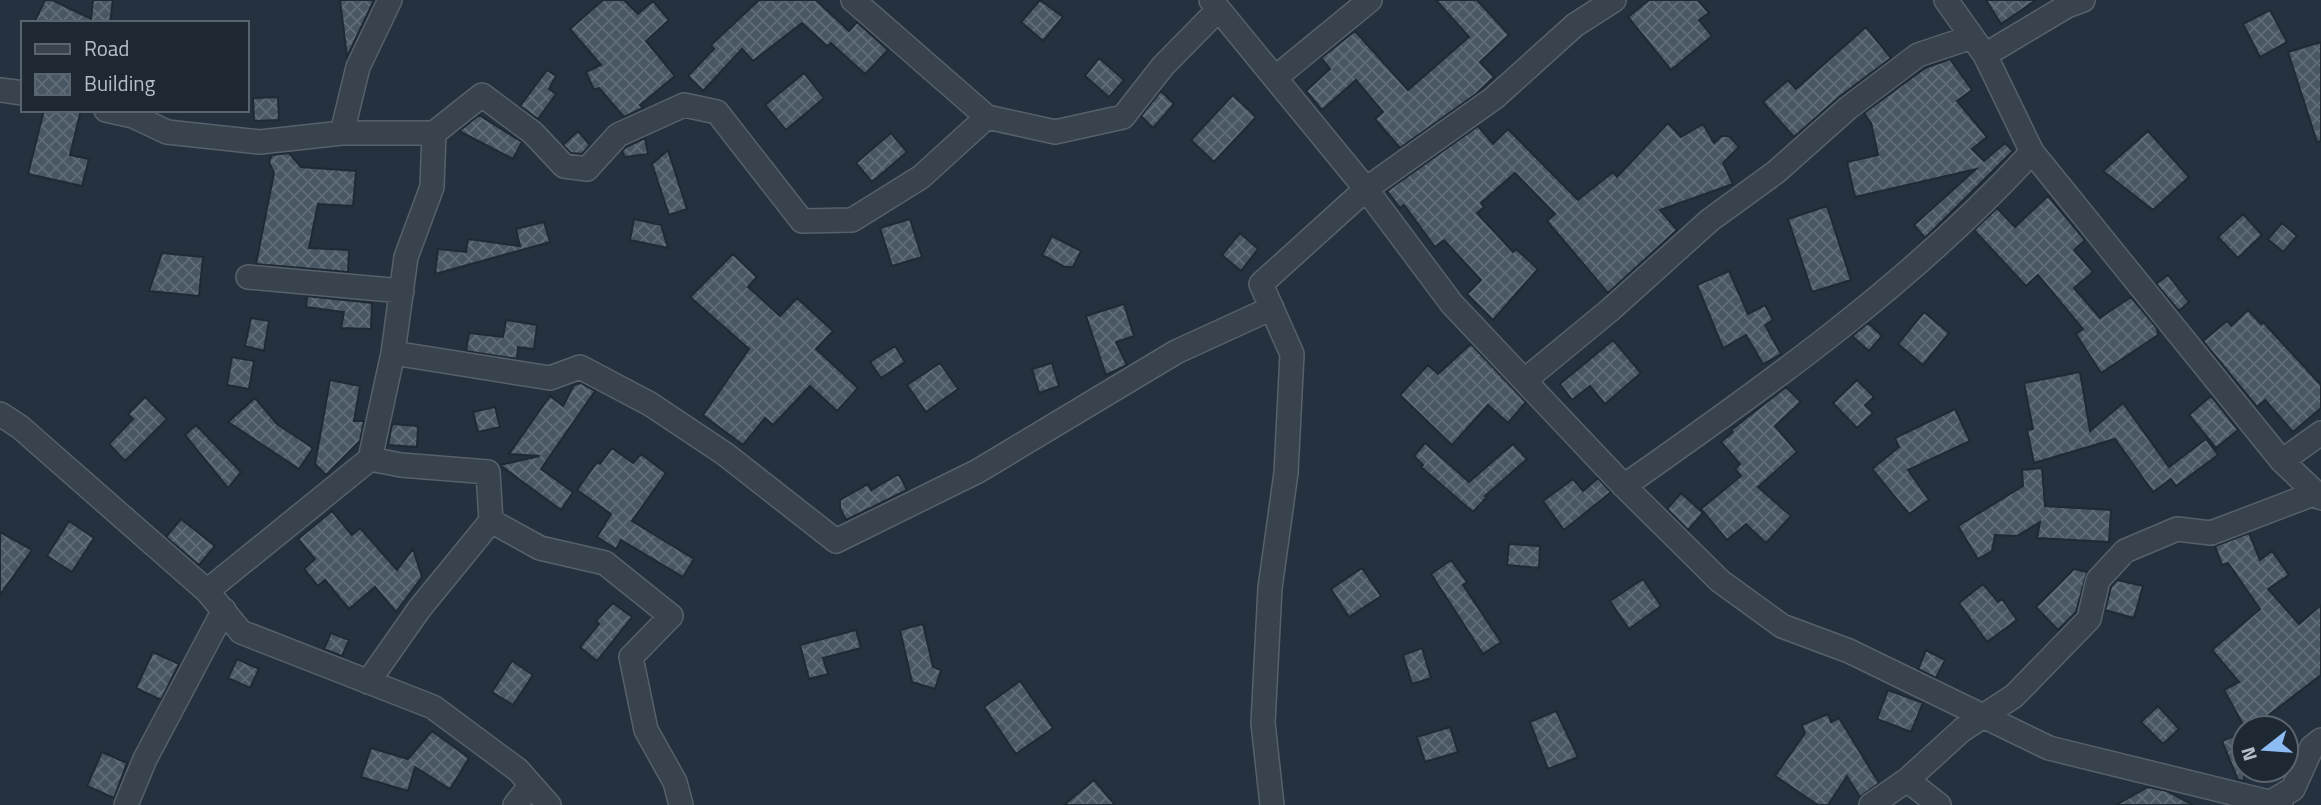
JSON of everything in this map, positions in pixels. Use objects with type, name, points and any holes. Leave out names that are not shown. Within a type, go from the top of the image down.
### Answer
[{"type":"street","points":[[342,133],[359,68],[390,0]]},
{"type":"street","points":[[853,0],[988,117],[1055,132],[1122,117],[1214,5],[1366,189],[1452,304],[1625,486],[1720,581],[1782,626],[1849,651],[2049,748],[2276,804],[2293,789],[2312,747],[2321,740]]},
{"type":"street","points":[[1275,78],[1370,0]]},
{"type":"street","points":[[1272,805],[1264,709],[1270,588],[1286,473],[1292,354],[1261,284],[1366,189],[1494,98],[1575,25],[1614,0]]},
{"type":"street","points":[[1871,805],[1907,780],[1962,730],[2014,696],[2089,619],[2098,580],[2125,551],[2177,529],[2211,533],[2319,496],[2282,461],[2032,152],[1978,46],[1946,0]]},
{"type":"street","points":[[1525,380],[1610,310],[1710,220],[1776,172],[1848,108],[1918,55],[1978,46],[2083,0]]},
{"type":"street","points":[[0,90],[21,93]]},
{"type":"street","points":[[115,112],[132,116],[167,132],[260,142],[342,133],[433,133],[482,94],[533,133],[564,166],[587,169],[618,135],[684,105],[717,112],[802,220],[852,220],[921,177],[988,117]]},
{"type":"street","points":[[206,591],[370,459],[393,354],[406,257],[432,187],[433,133]]},
{"type":"street","points":[[1625,486],[1775,380],[1982,207],[2032,152]]},
{"type":"street","points":[[248,277],[402,291]]},
{"type":"street","points":[[393,354],[550,378],[580,367],[650,404],[725,454],[836,541],[978,471],[1175,352],[1272,308]]},
{"type":"street","points":[[0,414],[20,427],[206,591],[241,632],[433,707],[517,770],[549,805]]},
{"type":"street","points":[[2282,461],[2321,433]]},
{"type":"street","points":[[368,682],[420,608],[491,521],[488,472],[401,465],[370,459]]},
{"type":"street","points":[[491,521],[540,548],[605,563],[671,616],[631,657],[646,730],[675,782],[681,805]]},
{"type":"street","points":[[126,805],[150,748],[223,610]]},
{"type":"street","points":[[1907,780],[1939,805]]},
{"type":"street","points":[[515,805],[530,786]]},
{"type":"building","points":[[45,0],[52,0],[91,19],[93,0],[113,0],[110,21],[35,21]]},
{"type":"building","points":[[340,0],[374,0],[347,57]]},
{"type":"building","points":[[603,0],[624,0],[638,14],[653,1],[669,20],[646,41],[675,76],[640,105],[643,108],[624,117],[599,88],[594,90],[586,72],[601,65],[570,29]]},
{"type":"building","points":[[759,0],[816,0],[849,31],[857,22],[888,50],[865,74],[831,43],[827,46],[802,23],[753,61],[742,49],[703,91],[688,76],[714,49],[711,45]]},
{"type":"building","points":[[1040,0],[1063,17],[1043,41],[1021,22]]},
{"type":"building","points":[[1436,0],[1477,0],[1509,35],[1480,62],[1494,77],[1476,94],[1400,148],[1375,119],[1383,112],[1356,80],[1322,110],[1306,91],[1330,69],[1321,58],[1355,31],[1408,90],[1469,37]]},
{"type":"building","points":[[1649,0],[1698,0],[1709,13],[1699,20],[1712,36],[1671,70],[1628,17]]},
{"type":"building","points":[[1986,0],[2036,0],[2001,24]]},
{"type":"building","points":[[2270,10],[2287,42],[2260,57],[2243,24]]},
{"type":"building","points":[[1866,27],[1891,58],[1839,97],[1794,137],[1763,102],[1788,80],[1796,89]]},
{"type":"building","points":[[2321,42],[2321,141],[2317,142],[2288,52]]},
{"type":"building","points":[[1099,58],[1124,80],[1109,97],[1085,76]]},
{"type":"building","points":[[1950,59],[1972,90],[1957,101],[1987,137],[1972,149],[1984,161],[2005,143],[2013,151],[1925,238],[1914,225],[1976,169],[1855,197],[1847,162],[1878,155],[1871,123],[1864,113],[1925,68]]},
{"type":"building","points":[[547,70],[556,76],[549,89],[556,94],[538,119],[520,106]]},
{"type":"building","points":[[804,73],[824,98],[786,130],[765,105]]},
{"type":"building","points":[[1161,91],[1174,104],[1153,128],[1141,116]]},
{"type":"building","points":[[1233,95],[1256,117],[1214,162],[1191,140]]},
{"type":"building","points":[[278,97],[279,120],[254,121],[253,98]]},
{"type":"building","points":[[44,112],[81,112],[70,155],[89,159],[82,186],[28,174]]},
{"type":"building","points":[[479,115],[522,142],[513,159],[459,131]]},
{"type":"building","points":[[1668,123],[1681,137],[1703,124],[1714,143],[1722,136],[1729,136],[1739,147],[1723,163],[1733,184],[1660,210],[1677,230],[1608,293],[1547,221],[1555,214],[1515,173],[1481,203],[1484,207],[1477,213],[1513,252],[1516,249],[1538,269],[1493,320],[1467,294],[1481,280],[1444,240],[1435,247],[1404,205],[1400,208],[1387,191],[1478,126],[1493,144],[1508,129],[1578,200],[1613,172],[1617,177]]},
{"type":"building","points":[[578,131],[590,145],[582,154],[571,153],[563,145]]},
{"type":"building","points":[[2148,131],[2189,177],[2153,210],[2103,171]]},
{"type":"building","points":[[891,133],[907,152],[872,182],[856,163]]},
{"type":"building","points":[[645,138],[648,154],[625,157],[622,151],[626,147]]},
{"type":"building","points":[[668,150],[687,209],[669,215],[652,164]]},
{"type":"building","points":[[289,153],[301,167],[356,171],[353,206],[318,204],[309,248],[349,250],[348,272],[256,264],[274,173],[269,162],[272,155]]},
{"type":"building","points":[[2048,196],[2085,240],[2074,250],[2093,272],[2074,288],[2100,318],[2131,297],[2157,328],[2158,335],[2101,373],[2076,334],[2083,329],[2038,275],[2026,286],[1974,230],[1997,208],[2015,227]]},
{"type":"building","points":[[1827,206],[1851,280],[1812,292],[1788,219]]},
{"type":"building","points":[[2243,214],[2262,235],[2238,258],[2218,237]]},
{"type":"building","points":[[634,219],[661,225],[668,248],[630,240]]},
{"type":"building","points":[[910,219],[922,257],[892,266],[880,228]]},
{"type":"building","points":[[544,222],[550,242],[435,274],[438,249],[466,252],[468,239],[520,246],[516,229]]},
{"type":"building","points":[[2282,223],[2297,236],[2283,252],[2268,239]]},
{"type":"building","points":[[1240,233],[1258,249],[1241,271],[1222,255]]},
{"type":"building","points":[[1052,236],[1081,251],[1073,267],[1065,267],[1042,255]]},
{"type":"building","points":[[162,253],[203,257],[199,296],[149,291]]},
{"type":"building","points":[[733,254],[757,277],[748,287],[780,316],[797,298],[833,331],[816,349],[858,388],[837,411],[810,386],[773,425],[765,418],[743,445],[703,415],[749,349],[690,297]]},
{"type":"building","points":[[1729,271],[1748,314],[1765,305],[1773,320],[1765,325],[1781,354],[1763,364],[1746,335],[1723,348],[1697,285]]},
{"type":"building","points":[[2168,275],[2189,302],[2179,311],[2156,284]]},
{"type":"building","points":[[307,296],[372,303],[371,329],[341,328],[344,312],[306,307]]},
{"type":"building","points":[[1124,304],[1134,336],[1116,342],[1127,365],[1106,375],[1086,316]]},
{"type":"building","points":[[2248,310],[2261,324],[2263,322],[2321,385],[2321,408],[2293,432],[2265,400],[2257,407],[2203,341],[2227,321],[2231,326]]},
{"type":"building","points":[[1924,312],[1949,333],[1923,365],[1898,344]]},
{"type":"building","points":[[251,318],[269,321],[264,351],[245,346]]},
{"type":"building","points":[[506,320],[537,325],[534,349],[518,347],[517,359],[466,351],[469,333],[503,337]]},
{"type":"building","points":[[1868,323],[1882,336],[1869,351],[1852,336]]},
{"type":"building","points":[[1613,340],[1641,373],[1605,404],[1590,386],[1572,400],[1560,384]]},
{"type":"building","points":[[1471,344],[1526,402],[1508,423],[1488,405],[1452,445],[1400,395],[1428,365],[1438,374]]},
{"type":"building","points":[[895,346],[905,362],[881,378],[870,362]]},
{"type":"building","points":[[232,357],[254,361],[249,389],[227,385]]},
{"type":"building","points":[[940,363],[958,389],[926,412],[907,385]]},
{"type":"building","points":[[1052,363],[1059,386],[1039,393],[1032,369]]},
{"type":"building","points":[[2080,372],[2090,431],[2123,403],[2169,467],[2206,439],[2218,455],[2176,486],[2171,479],[2153,492],[2115,439],[2034,463],[2027,430],[2033,429],[2024,383]]},
{"type":"building","points":[[330,380],[360,386],[354,421],[364,421],[360,441],[326,475],[315,464]]},
{"type":"building","points":[[1857,380],[1874,397],[1865,405],[1873,413],[1857,428],[1833,403]]},
{"type":"building","points":[[581,383],[595,391],[541,469],[573,492],[561,510],[500,465],[540,456],[509,454],[550,396],[563,406],[574,385]]},
{"type":"building","points":[[1786,387],[1801,402],[1775,426],[1797,452],[1758,487],[1791,516],[1766,543],[1746,524],[1727,540],[1701,509],[1741,476],[1735,469],[1740,464],[1721,442],[1733,432],[1731,430]]},
{"type":"building","points":[[2211,396],[2238,430],[2216,448],[2189,415]]},
{"type":"building","points":[[145,397],[167,419],[125,461],[109,444],[133,419],[128,414]]},
{"type":"building","points":[[255,398],[277,424],[313,448],[299,469],[228,422]]},
{"type":"building","points":[[495,407],[500,427],[478,432],[473,412]]},
{"type":"building","points":[[1955,409],[1970,441],[1908,470],[1929,500],[1909,514],[1872,469],[1899,447],[1895,438]]},
{"type":"building","points":[[392,424],[418,426],[417,447],[388,445]]},
{"type":"building","points":[[196,425],[241,472],[228,488],[185,435]]},
{"type":"building","points":[[1425,443],[1469,482],[1513,444],[1527,459],[1485,496],[1487,497],[1473,512],[1421,467],[1423,465],[1414,456]]},
{"type":"building","points":[[612,448],[633,463],[641,454],[666,473],[632,521],[694,559],[683,577],[621,540],[616,549],[597,537],[611,514],[577,490],[597,462],[600,464]]},
{"type":"building","points":[[2042,468],[2045,506],[2111,510],[2109,542],[2037,538],[2040,522],[2017,536],[1995,535],[1992,551],[1978,559],[1958,526],[2023,486],[2022,470]]},
{"type":"building","points":[[899,474],[907,490],[846,520],[840,508],[840,500],[868,484],[871,490]]},
{"type":"building","points":[[1598,478],[1611,492],[1564,530],[1543,501],[1573,479],[1583,491]]},
{"type":"building","points":[[1681,493],[1703,513],[1688,530],[1667,509]]},
{"type":"building","points":[[332,511],[352,535],[360,528],[397,570],[413,549],[422,577],[396,612],[375,587],[349,609],[325,580],[318,586],[304,569],[315,559],[298,539]]},
{"type":"building","points":[[181,519],[215,546],[199,565],[166,537]]},
{"type":"building","points":[[69,521],[94,538],[72,572],[47,556]]},
{"type":"building","points":[[0,532],[32,550],[0,595]]},
{"type":"building","points":[[2249,533],[2260,560],[2272,551],[2289,575],[2268,589],[2299,624],[2321,605],[2321,675],[2270,714],[2237,714],[2224,690],[2239,682],[2212,650],[2260,609],[2228,563],[2222,565],[2215,546]]},
{"type":"building","points":[[1509,544],[1540,546],[1539,568],[1507,565]]},
{"type":"building","points":[[1451,560],[1467,582],[1463,585],[1501,642],[1483,654],[1431,574]]},
{"type":"building","points":[[1362,568],[1381,596],[1349,617],[1331,589]]},
{"type":"building","points":[[2074,569],[2087,572],[2076,612],[2058,630],[2036,607]]},
{"type":"building","points":[[1643,579],[1661,606],[1629,629],[1610,601]]},
{"type":"building","points":[[2117,580],[2143,586],[2134,618],[2105,610],[2111,587]]},
{"type":"building","points":[[1983,584],[1998,602],[2002,599],[2017,620],[1987,642],[1959,603]]},
{"type":"building","points":[[613,603],[632,617],[597,661],[580,647],[599,624],[596,621]]},
{"type":"building","points":[[923,624],[933,667],[941,670],[935,689],[912,682],[900,630]]},
{"type":"building","points":[[856,630],[861,648],[823,658],[828,674],[809,679],[800,645]]},
{"type":"building","points":[[331,633],[349,640],[342,656],[324,649]]},
{"type":"building","points":[[1422,648],[1431,678],[1412,684],[1403,655]]},
{"type":"building","points":[[1926,650],[1945,660],[1936,678],[1918,669]]},
{"type":"building","points":[[153,652],[179,664],[161,700],[136,688]]},
{"type":"building","points":[[237,659],[259,669],[250,688],[228,678]]},
{"type":"building","points":[[512,661],[533,675],[513,705],[492,692]]},
{"type":"building","points":[[1020,681],[1053,728],[1016,754],[984,707]]},
{"type":"building","points":[[1888,690],[1923,703],[1911,732],[1877,719]]},
{"type":"building","points":[[2158,706],[2179,729],[2163,744],[2141,722]]},
{"type":"building","points":[[1556,711],[1578,757],[1548,769],[1530,722]]},
{"type":"building","points":[[1828,714],[1831,722],[1839,718],[1879,783],[1860,797],[1847,776],[1828,805],[1818,805],[1775,776],[1805,733],[1802,725]]},
{"type":"building","points":[[1450,727],[1458,752],[1425,762],[1417,737]]},
{"type":"building","points":[[432,731],[469,758],[450,789],[415,767],[408,791],[361,777],[371,748],[408,759]]},
{"type":"building","points":[[2230,738],[2230,760],[2222,741]]},
{"type":"building","points":[[102,752],[127,763],[114,798],[87,786]]},
{"type":"building","points":[[1094,780],[1115,805],[1064,805]]},
{"type":"building","points":[[2148,787],[2167,791],[2193,805],[2116,805]]}]
